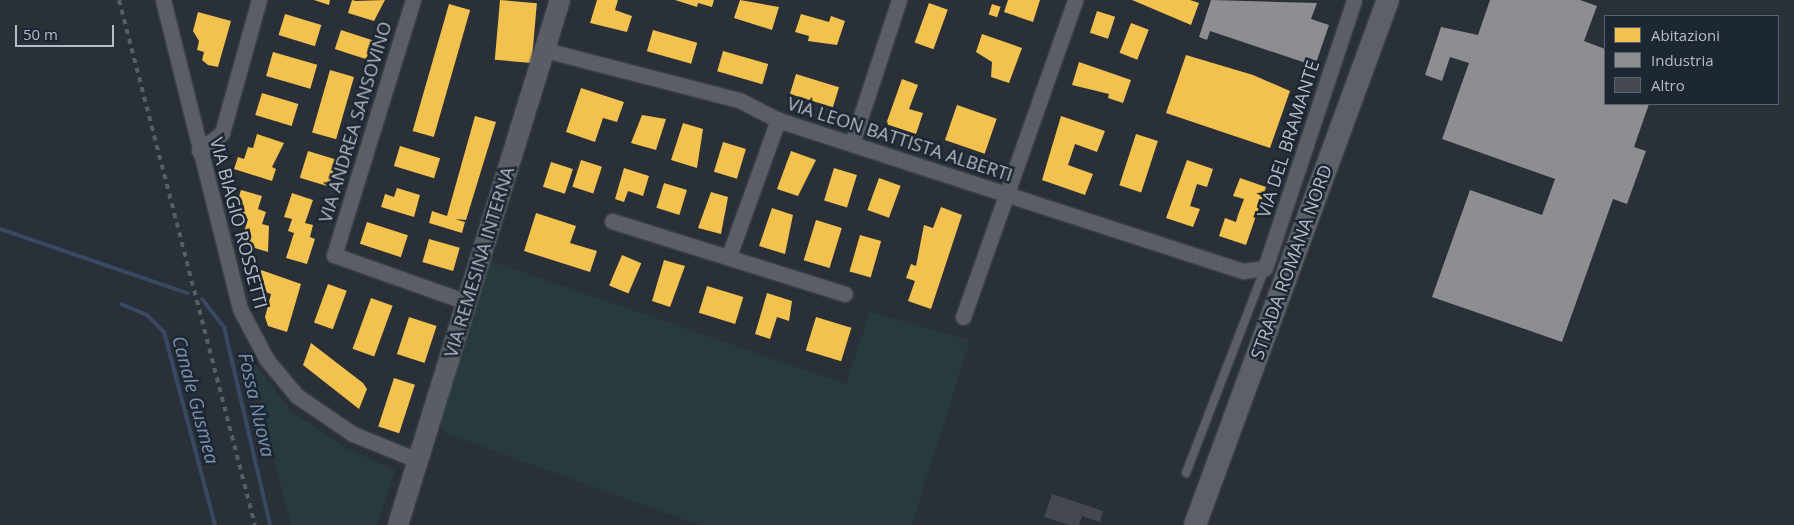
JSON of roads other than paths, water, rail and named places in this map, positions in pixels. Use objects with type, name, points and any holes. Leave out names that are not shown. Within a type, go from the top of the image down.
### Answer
[{"type":"main road","name":"STRADA ROMANA NORD","points":[[1195,525],[1388,0]]},
{"type":"street","name":"VIA BIAGIO ROSSETTI","points":[[163,0],[199,151],[240,308],[266,360],[298,396],[345,428],[418,461]]},
{"type":"street","points":[[199,151],[222,133],[259,0]]},
{"type":"street","name":"VIA ANDREA SANSOVINO","points":[[413,0],[334,256],[467,302]]},
{"type":"street","name":"VIA REMESINA INTERNA","points":[[398,525],[560,0]]},
{"type":"street","points":[[852,143],[898,0]]},
{"type":"street","points":[[963,317],[1075,0]]},
{"type":"street","name":"VIA DEL BRAMANTE","points":[[1265,268],[1354,0]]},
{"type":"street","name":"VIA LEON BATTISTA ALBERTI","points":[[544,50],[739,100],[778,120],[1008,192],[1243,272],[1265,268]]},
{"type":"street","points":[[729,256],[778,120]]},
{"type":"street","points":[[612,221],[729,256],[845,294]]},
{"type":"lane","points":[[1186,474],[1265,268]]},
{"type":"waterway","name":"Fossa Nuova","points":[[0,229],[187,293]]},
{"type":"waterway","name":"Fossa Nuova","points":[[202,299],[224,327],[270,525]]},
{"type":"waterway","name":"Canale Gusmea","points":[[121,304],[147,315],[164,332],[215,525]]},
{"type":"railway","points":[[119,0],[255,525]]}]
